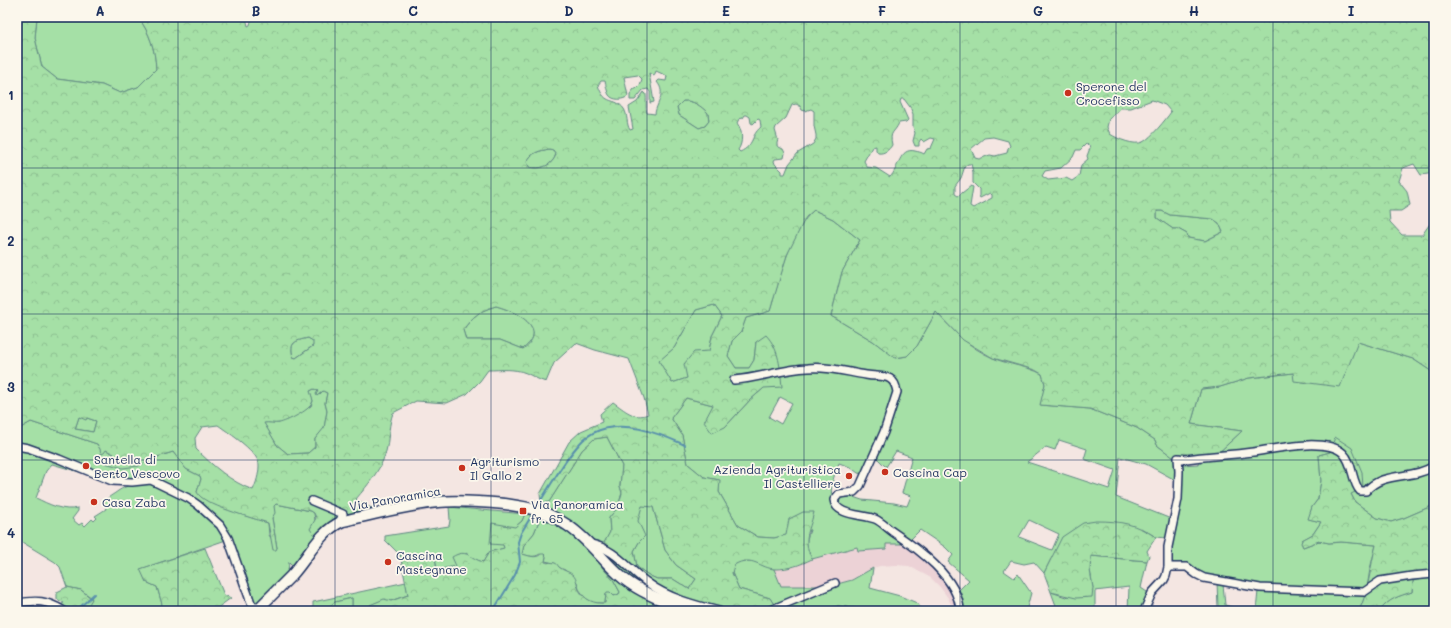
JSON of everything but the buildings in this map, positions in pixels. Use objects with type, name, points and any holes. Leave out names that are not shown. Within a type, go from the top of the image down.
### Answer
[{"type":"street","points":[[734,380],[808,368],[839,370],[868,376],[888,377],[892,380],[897,392],[889,419],[860,486],[854,492],[839,494],[834,500],[835,504],[841,511],[864,515],[878,521],[907,541],[934,564],[951,586],[958,600],[960,611]]},
{"type":"street","points":[[1144,611],[1152,592],[1164,580],[1168,567],[1168,547],[1178,493],[1178,458],[1253,452],[1295,445],[1332,447],[1342,453],[1349,461],[1356,487],[1360,491],[1366,491],[1370,486],[1389,477],[1414,474],[1432,467]]},
{"type":"street","points":[[17,446],[28,448],[60,459],[112,481],[132,482],[151,480],[188,498],[213,518],[224,530],[251,603],[256,611]]},
{"type":"street","points":[[312,501],[343,514],[339,523]]},
{"type":"street","name":"Via Panoramica","points":[[256,611],[292,576],[309,552],[327,532],[339,523],[440,502],[485,502],[540,510],[567,525],[590,544],[624,579],[645,592],[689,611]]},
{"type":"street","name":"Via Panoramica","points":[[590,544],[610,551],[647,583],[661,591],[697,605],[719,611]]},
{"type":"street","points":[[1168,567],[1187,567],[1204,578],[1260,588],[1364,592],[1380,581],[1434,574]]},
{"type":"street","points":[[768,611],[835,583]]},
{"type":"street","points":[[17,603],[37,601],[44,602],[52,604],[64,611]]},
{"type":"shaded area","points":[[886,544],[907,544],[933,566],[950,587],[955,599],[956,611],[954,611],[948,598],[940,587],[931,578],[909,566],[880,566],[873,568],[852,580],[830,586],[780,586],[774,569],[796,566],[812,559],[857,547],[858,551],[886,549]]},
{"type":"green space","points":[[17,17],[37,17],[35,38],[42,67],[57,79],[102,85],[120,93],[138,87],[156,69],[151,42],[146,29],[138,17],[246,17],[248,26],[250,25],[252,17],[1434,17],[1434,173],[1421,175],[1414,164],[1403,168],[1399,181],[1407,191],[1410,205],[1401,211],[1389,211],[1390,222],[1402,235],[1422,235],[1434,218],[1434,373],[1413,359],[1358,342],[1340,387],[1294,381],[1293,373],[1249,378],[1220,387],[1201,389],[1191,424],[1242,431],[1217,454],[1199,464],[1198,455],[1174,458],[1157,445],[1155,440],[1137,428],[1090,409],[1040,405],[1045,384],[1042,374],[1035,370],[993,358],[963,340],[936,312],[917,346],[907,356],[895,358],[873,341],[831,316],[842,272],[860,240],[833,219],[814,210],[806,217],[787,255],[770,311],[746,318],[741,332],[732,341],[728,356],[736,368],[749,368],[754,360],[756,342],[766,335],[777,353],[782,387],[764,388],[750,400],[725,427],[712,433],[704,422],[713,405],[686,398],[671,418],[682,435],[688,464],[704,477],[720,480],[719,492],[738,525],[758,537],[774,538],[786,535],[789,519],[803,512],[814,512],[807,536],[807,546],[812,559],[781,569],[765,567],[751,561],[741,562],[734,565],[732,573],[739,589],[770,598],[776,608],[788,611],[698,611],[648,591],[625,576],[600,550],[610,532],[609,518],[618,507],[622,493],[620,486],[622,466],[607,437],[594,439],[582,450],[549,502],[541,503],[540,494],[569,442],[581,431],[602,422],[600,414],[613,402],[634,415],[643,416],[648,414],[644,398],[629,359],[595,350],[576,343],[554,363],[546,382],[517,370],[488,370],[480,381],[467,394],[447,403],[416,401],[393,413],[383,461],[356,499],[376,510],[315,536],[310,529],[316,518],[314,513],[311,511],[276,504],[274,506],[275,513],[272,518],[277,548],[276,550],[273,550],[268,523],[218,506],[201,497],[197,492],[201,479],[200,476],[186,469],[173,452],[154,458],[138,466],[123,468],[105,463],[108,458],[111,459],[114,454],[106,450],[101,454],[97,444],[31,422],[17,430]],"holes":[[[656,71],[667,76],[666,81],[659,80],[657,82],[660,86],[661,94],[655,114],[647,113],[646,94],[644,92],[637,102],[629,107],[633,129],[630,130],[624,109],[621,105],[607,99],[601,92],[598,85],[601,81],[605,81],[611,97],[616,99],[624,98],[628,96],[624,77],[638,75],[642,79],[640,85],[630,94],[630,100],[635,100],[643,90],[648,89],[650,92],[650,103],[654,102],[649,73],[654,76]],[[901,99],[904,99],[913,114],[913,127],[915,133],[913,141],[915,146],[919,146],[921,139],[924,142],[931,138],[935,139],[931,148],[927,149],[924,154],[915,151],[906,152],[902,155],[890,177],[876,168],[867,167],[864,161],[872,147],[876,146],[878,153],[886,151],[892,145],[892,133],[899,123],[906,122],[908,120],[900,102]],[[1152,100],[1165,105],[1171,112],[1150,137],[1139,143],[1126,141],[1110,134],[1107,127],[1109,119],[1121,108],[1131,108]],[[683,101],[690,101],[697,104],[708,113],[709,121],[705,126],[699,128],[679,115],[677,107]],[[796,104],[805,111],[811,109],[814,111],[816,139],[813,144],[798,153],[789,164],[785,174],[782,174],[782,171],[774,161],[775,159],[784,158],[785,153],[783,149],[777,146],[778,140],[775,130],[776,127],[786,118],[792,105]],[[747,115],[750,117],[751,123],[753,124],[758,119],[760,120],[761,127],[748,146],[740,152],[738,150],[742,137],[737,123],[739,119]],[[993,137],[1008,141],[1010,146],[1007,153],[995,156],[990,155],[979,159],[975,158],[971,149],[984,138]],[[1086,144],[1089,145],[1090,148],[1087,156],[1088,159],[1081,165],[1079,176],[1072,181],[1066,178],[1048,180],[1042,176],[1045,171],[1061,168],[1073,157],[1076,150],[1080,150]],[[549,149],[553,150],[556,154],[552,162],[546,166],[537,168],[529,167],[527,162],[533,154]],[[971,164],[973,183],[979,189],[980,198],[990,193],[992,198],[973,208],[970,206],[973,187],[971,186],[958,196],[955,194],[955,186],[961,178],[965,166]],[[1157,211],[1162,211],[1170,215],[1213,219],[1219,223],[1223,232],[1205,241],[1188,238],[1187,234],[1178,229],[1173,229],[1157,218]],[[714,305],[722,316],[712,336],[709,351],[694,352],[684,364],[687,378],[672,383],[659,361],[674,348],[696,310]],[[496,306],[504,308],[520,316],[532,327],[533,334],[531,341],[523,349],[500,340],[466,340],[463,330],[470,321],[481,312]],[[308,338],[313,341],[313,346],[296,358],[293,357],[292,352],[293,345],[296,341]],[[314,389],[318,391],[316,394],[317,396],[323,391],[327,393],[325,403],[327,411],[324,428],[315,439],[315,447],[308,453],[288,454],[277,445],[264,423],[277,423],[292,418],[307,409],[313,402],[310,391]],[[79,417],[86,420],[87,418],[96,421],[93,432],[75,429]],[[218,425],[236,438],[255,455],[259,466],[253,490],[230,478],[215,467],[196,449],[195,438],[202,427]],[[642,506],[653,507],[665,550],[676,565],[696,579],[689,589],[673,579],[657,579],[650,576],[637,567],[634,551],[639,542],[645,536],[638,521]]]},
{"type":"green space","points":[[37,17],[138,17],[146,29],[151,42],[156,69],[138,87],[120,93],[102,85],[57,79],[42,67],[35,38]]},
{"type":"green space","points":[[683,101],[690,101],[697,104],[708,113],[709,121],[705,126],[699,128],[679,115],[677,107]]},
{"type":"green space","points":[[549,149],[553,150],[556,154],[552,162],[542,167],[529,167],[527,162],[531,156],[536,152]]},
{"type":"green space","points":[[814,210],[833,219],[860,240],[842,272],[831,316],[873,341],[896,358],[907,356],[917,346],[936,312],[962,338],[984,354],[1042,374],[1045,384],[1041,405],[1090,409],[1137,428],[1155,440],[1157,445],[1174,458],[1177,464],[1177,481],[1146,464],[1120,457],[1116,497],[1171,519],[1167,538],[1156,537],[1141,528],[1051,559],[1044,573],[1034,562],[1024,564],[1011,561],[1004,571],[1014,578],[1018,574],[1031,593],[1026,611],[962,611],[957,592],[969,580],[948,562],[953,555],[945,547],[920,530],[909,541],[872,515],[842,509],[836,504],[839,497],[847,495],[862,500],[894,503],[907,506],[911,496],[902,493],[912,457],[896,451],[886,467],[875,456],[892,418],[898,394],[895,390],[885,424],[863,474],[839,463],[831,491],[836,507],[873,521],[907,544],[886,544],[886,549],[858,551],[857,547],[812,559],[807,545],[807,538],[810,530],[774,538],[758,537],[738,525],[719,492],[719,480],[704,477],[688,464],[682,435],[671,418],[686,398],[713,405],[725,427],[750,400],[764,388],[756,342],[754,360],[749,368],[736,368],[728,356],[732,341],[741,332],[746,318],[770,311],[792,242],[806,219]],"holes":[[[780,397],[792,403],[781,424],[769,417]],[[1059,440],[1087,449],[1084,459],[1115,470],[1109,489],[1027,462],[1046,447],[1055,450]],[[1029,520],[1059,534],[1052,550],[1019,537]]]},
{"type":"green space","points":[[1157,211],[1162,211],[1170,215],[1213,219],[1219,223],[1223,232],[1205,241],[1188,238],[1187,234],[1178,229],[1173,229],[1157,218]]},
{"type":"green space","points":[[714,305],[722,316],[712,336],[709,351],[687,378],[672,383],[658,361],[674,348],[696,310]]},
{"type":"green space","points":[[496,306],[504,308],[520,316],[532,327],[533,334],[531,341],[523,349],[500,340],[466,340],[463,330],[470,321],[477,314]]},
{"type":"green space","points":[[308,338],[313,341],[314,345],[296,358],[293,357],[292,348],[294,343],[296,341]]},
{"type":"green space","points":[[1358,342],[1413,359],[1434,373],[1434,505],[1391,522],[1377,518],[1355,502],[1330,452],[1319,455],[1321,481],[1318,499],[1312,507],[1309,519],[1321,522],[1313,534],[1302,540],[1303,547],[1319,541],[1329,543],[1341,542],[1376,545],[1366,594],[1359,611],[1256,611],[1258,591],[1223,584],[1225,605],[1244,611],[1218,607],[1217,582],[1259,585],[1202,575],[1170,565],[1171,538],[1181,465],[1199,464],[1217,454],[1242,431],[1191,424],[1201,389],[1220,387],[1249,378],[1294,373]]},
{"type":"green space","points":[[314,389],[317,390],[319,395],[323,391],[327,393],[325,403],[327,411],[324,429],[315,439],[315,447],[308,453],[288,454],[277,445],[263,422],[279,423],[311,406],[313,401],[310,391]]},
{"type":"green space","points":[[79,417],[96,421],[93,432],[75,429]]},
{"type":"green space","points":[[31,422],[97,444],[100,449],[114,454],[111,459],[105,463],[138,466],[154,458],[173,452],[186,469],[200,476],[201,479],[197,492],[243,515],[268,523],[269,535],[277,548],[272,518],[274,505],[276,504],[311,511],[314,513],[317,536],[293,566],[289,562],[288,572],[256,605],[252,599],[219,521],[154,478],[153,475],[149,475],[150,478],[124,479],[106,477],[87,468],[88,466],[83,464],[82,466],[17,442],[17,430]]},
{"type":"green space","points":[[607,437],[622,466],[620,486],[622,493],[618,507],[609,518],[610,532],[603,546],[593,542],[542,508],[540,505],[541,503],[549,502],[582,450],[594,439]]},
{"type":"green space","points":[[1335,437],[1352,448],[1362,472],[1363,488],[1351,494],[1355,502],[1377,518],[1391,522],[1434,505],[1434,567],[1432,574],[1413,581],[1412,592],[1390,601],[1380,611],[1359,611],[1367,587],[1376,545],[1341,542],[1329,543],[1319,541],[1303,547],[1301,543],[1302,540],[1313,534],[1321,522],[1308,519],[1312,507],[1318,499],[1321,481],[1319,455],[1330,452]]},
{"type":"green space","points":[[17,448],[41,455],[90,475],[52,464],[46,471],[36,498],[62,508],[78,508],[78,511],[72,519],[79,525],[82,523],[85,526],[92,519],[94,521],[97,518],[95,516],[106,509],[104,503],[105,501],[118,491],[132,484],[143,483],[166,490],[189,502],[217,525],[226,540],[141,569],[146,582],[157,587],[162,604],[158,611],[85,611],[92,598],[81,590],[67,587],[60,567],[55,562],[17,539]]},
{"type":"green space","points":[[642,505],[653,507],[665,550],[676,565],[696,579],[689,589],[673,579],[657,579],[637,567],[634,551],[644,536],[637,521]]},
{"type":"green space","points":[[449,507],[525,514],[522,521],[515,527],[503,545],[505,548],[489,552],[483,562],[474,559],[466,553],[457,566],[437,570],[435,557],[400,555],[385,540],[385,536],[449,526]]},
{"type":"green space","points":[[525,514],[541,516],[534,533],[524,545],[522,554],[534,557],[544,554],[546,556],[545,562],[556,563],[561,568],[573,575],[579,590],[587,599],[597,603],[605,603],[607,592],[610,592],[614,596],[620,592],[614,581],[602,567],[603,565],[678,611],[367,611],[370,605],[384,599],[391,601],[408,595],[400,555],[435,557],[437,570],[456,566],[452,557],[461,553],[483,562],[489,552],[504,548],[503,545],[490,544],[492,523],[515,527],[522,521]]},
{"type":"green space","points":[[541,516],[553,519],[562,530],[565,528],[580,539],[603,565],[602,567],[614,581],[620,592],[619,594],[613,596],[606,594],[605,603],[593,603],[586,599],[579,589],[577,582],[565,570],[554,563],[545,561],[546,557],[540,554],[529,556],[522,554],[524,545],[534,533]]},
{"type":"green space","points":[[1096,521],[1128,524],[1156,537],[1147,551],[1149,556],[1147,561],[1091,556],[1090,570],[1093,588],[1092,597],[1076,598],[1051,592],[1044,573],[1062,537],[1083,523]]},
{"type":"green space","points":[[205,548],[224,595],[231,598],[213,611],[158,611],[162,604],[157,587],[146,582],[140,569]]},
{"type":"green space","points":[[1091,556],[1147,561],[1141,588],[1150,594],[1142,611],[1128,611],[1129,587],[1095,591],[1095,611],[1058,611],[1051,592],[1066,597],[1093,588],[1090,570]]},
{"type":"green space","points":[[741,561],[754,561],[774,569],[781,586],[830,586],[852,580],[873,568],[870,588],[900,596],[917,603],[923,611],[863,611],[860,609],[838,606],[821,611],[788,611],[776,608],[770,598],[739,589],[732,573],[734,565]]},
{"type":"green space","points":[[1434,567],[1434,611],[1380,611],[1390,601],[1412,592],[1413,581],[1431,574]]},
{"type":"green space","points":[[406,582],[408,595],[390,601],[384,600],[370,605],[367,611],[352,611],[352,598],[335,602],[323,611],[313,611],[313,602]]},
{"type":"green space","points":[[67,587],[81,590],[92,599],[85,611],[70,611],[60,605],[64,603],[57,599],[57,592]]},
{"type":"green space","points":[[352,598],[352,611],[323,611],[335,602]]},
{"type":"green space","points":[[838,606],[860,609],[863,611],[821,611]]},
{"type":"waterway","points":[[541,500],[566,461],[583,440],[593,433],[604,429],[628,427],[652,432],[685,445]]},
{"type":"waterway","points":[[493,611],[515,575],[520,562],[518,542],[521,533],[532,515]]},
{"type":"waterway","points":[[76,611],[94,594]]},
{"type":"place","name":"Sperone del Crocefisso","points":[[1068,93]]},
{"type":"place","name":"Santella di Berto Vescovo","points":[[86,466]]},
{"type":"place","name":"Agriturismo Il Gallo 2","points":[[462,468]]},
{"type":"place","name":"Cascina Cap","points":[[885,472]]},
{"type":"place","name":"Azienda Agrituristica Il Castelliere","points":[[849,476]]},
{"type":"place","name":"Casa Zaba","points":[[94,502]]},
{"type":"place","name":"Via Panoramica fr. 65","points":[[523,511]]},
{"type":"place","name":"Cascina Mastegnane","points":[[388,562]]}]
